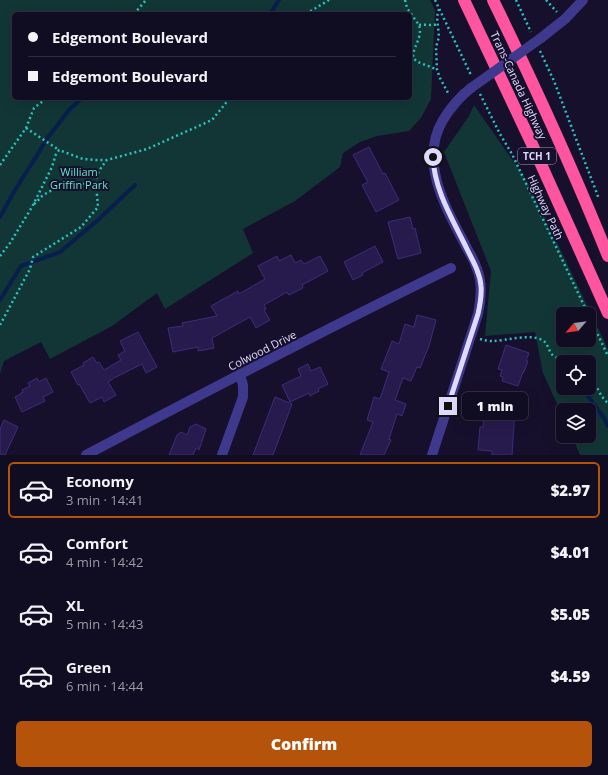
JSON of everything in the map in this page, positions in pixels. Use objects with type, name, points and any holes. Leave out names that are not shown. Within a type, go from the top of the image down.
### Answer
[{"type":"highway","name":"Trans-Canada Highway","points":[[464,0],[538,156],[608,313]]},
{"type":"highway","name":"Trans-Canada Highway","points":[[493,0],[555,131],[608,256]]},
{"type":"street","points":[[432,455],[481,301],[481,285],[478,269],[441,195],[436,180],[433,148],[439,127],[460,96],[538,41],[565,19],[583,0]]},
{"type":"street","name":"Colwood Drive","points":[[86,455],[373,306],[451,268]]},
{"type":"street","points":[[222,455],[242,397],[243,385],[240,375]]},
{"type":"path","points":[[136,12],[146,0]]},
{"type":"path","points":[[309,12],[329,0]]},
{"type":"path","points":[[405,0],[410,12]]},
{"type":"path","name":"Highway Path","points":[[435,0],[474,85],[512,154],[584,307]]},
{"type":"path","points":[[516,0],[538,41],[600,202]]},
{"type":"path","points":[[546,0],[565,19]]},
{"type":"path","points":[[439,8],[437,16],[439,31],[436,47],[437,70],[448,93]]},
{"type":"path","points":[[412,15],[419,25],[420,33],[413,52],[413,58],[420,63],[437,70]]},
{"type":"path","points":[[419,25],[438,24]]},
{"type":"path","points":[[0,165],[26,128],[34,108],[44,100]]},
{"type":"path","points":[[26,128],[59,150],[83,159],[107,160],[147,149],[212,120],[228,100]]},
{"type":"path","points":[[0,256],[10,243],[32,207],[59,150]]},
{"type":"path","points":[[0,325],[30,269],[33,257],[81,227],[98,207],[95,182],[97,174],[107,160]]},
{"type":"path","points":[[32,207],[41,197],[75,182],[85,184],[96,189]]},
{"type":"path","name":"Highway Path","points":[[596,331],[608,356]]},
{"type":"path","points":[[470,338],[493,341],[530,337],[536,338],[547,343],[550,353],[556,358]]},
{"type":"path","points":[[596,386],[608,403]]},
{"type":"green space","name":"William Griffin Park","points":[[0,0],[430,0],[435,10],[431,99],[421,118],[409,131],[377,136],[360,142],[343,153],[340,167],[295,201],[243,229],[253,253],[165,309],[157,293],[112,326],[50,359],[41,342],[4,361],[0,374]]},
{"type":"green space","points":[[474,105],[529,184],[588,307],[556,307],[556,347],[596,347],[596,324],[608,349],[608,455],[580,455],[575,443],[596,443],[596,403],[557,403],[543,373],[535,332],[485,336],[491,271],[444,152],[469,116]]},
{"type":"building","points":[[369,147],[399,200],[376,212],[362,185],[368,182],[353,155]]},
{"type":"building","points":[[410,217],[413,229],[415,228],[421,253],[398,259],[388,222]]},
{"type":"building","points":[[375,246],[383,262],[362,273],[363,275],[353,280],[344,262]]},
{"type":"building","points":[[291,255],[295,263],[301,260],[304,264],[320,256],[328,271],[302,285],[303,288],[289,295],[287,292],[264,305],[266,309],[264,310],[270,320],[256,328],[250,317],[212,338],[214,348],[198,351],[198,347],[173,352],[168,328],[183,326],[182,323],[217,316],[211,306],[238,291],[239,294],[265,279],[258,266],[277,256],[279,261]]},
{"type":"building","points":[[417,315],[436,320],[429,346],[420,368],[417,367],[411,381],[403,378],[395,400],[406,404],[402,416],[397,414],[389,439],[391,440],[384,455],[360,455],[373,422],[367,420],[374,397],[380,399],[389,372],[381,369],[392,341],[399,344],[405,324],[414,327]]},
{"type":"building","points":[[138,332],[157,367],[146,373],[142,364],[114,378],[108,382],[116,395],[104,402],[102,397],[90,403],[71,372],[84,365],[83,363],[93,357],[97,363],[99,362],[104,370],[121,360],[118,355],[125,351],[120,341]]},
{"type":"building","points":[[506,345],[529,353],[526,361],[528,361],[518,386],[502,381],[503,377],[500,376],[502,370],[498,369]]},
{"type":"building","points":[[308,364],[311,371],[320,367],[328,384],[318,389],[319,391],[310,396],[309,393],[290,402],[282,385],[301,376],[298,369]]},
{"type":"building","points":[[37,378],[39,382],[46,378],[53,392],[43,397],[45,401],[22,412],[15,397],[23,392],[22,390],[30,386],[28,383]]},
{"type":"building","points":[[275,397],[292,404],[273,455],[253,455]]},
{"type":"building","points":[[492,397],[517,400],[512,455],[492,455],[492,451],[478,450],[480,427],[483,427],[485,402],[492,403]]},
{"type":"building","points":[[4,420],[18,427],[5,455],[0,455],[0,429]]},
{"type":"building","points":[[196,424],[206,429],[199,450],[196,448],[193,455],[169,455],[177,435],[181,432],[187,435],[190,427]]},
{"type":"waterway","points":[[271,12],[279,0]]},
{"type":"waterway","points":[[0,217],[46,140],[69,110],[80,100]]},
{"type":"waterway","points":[[0,300],[21,266],[60,252],[98,220],[135,185]]},
{"type":"waterway","points":[[587,395],[608,426]]},
{"type":"route","points":[[433,157],[436,180],[441,195],[478,269],[481,285],[481,301],[478,314],[448,406]]}]
